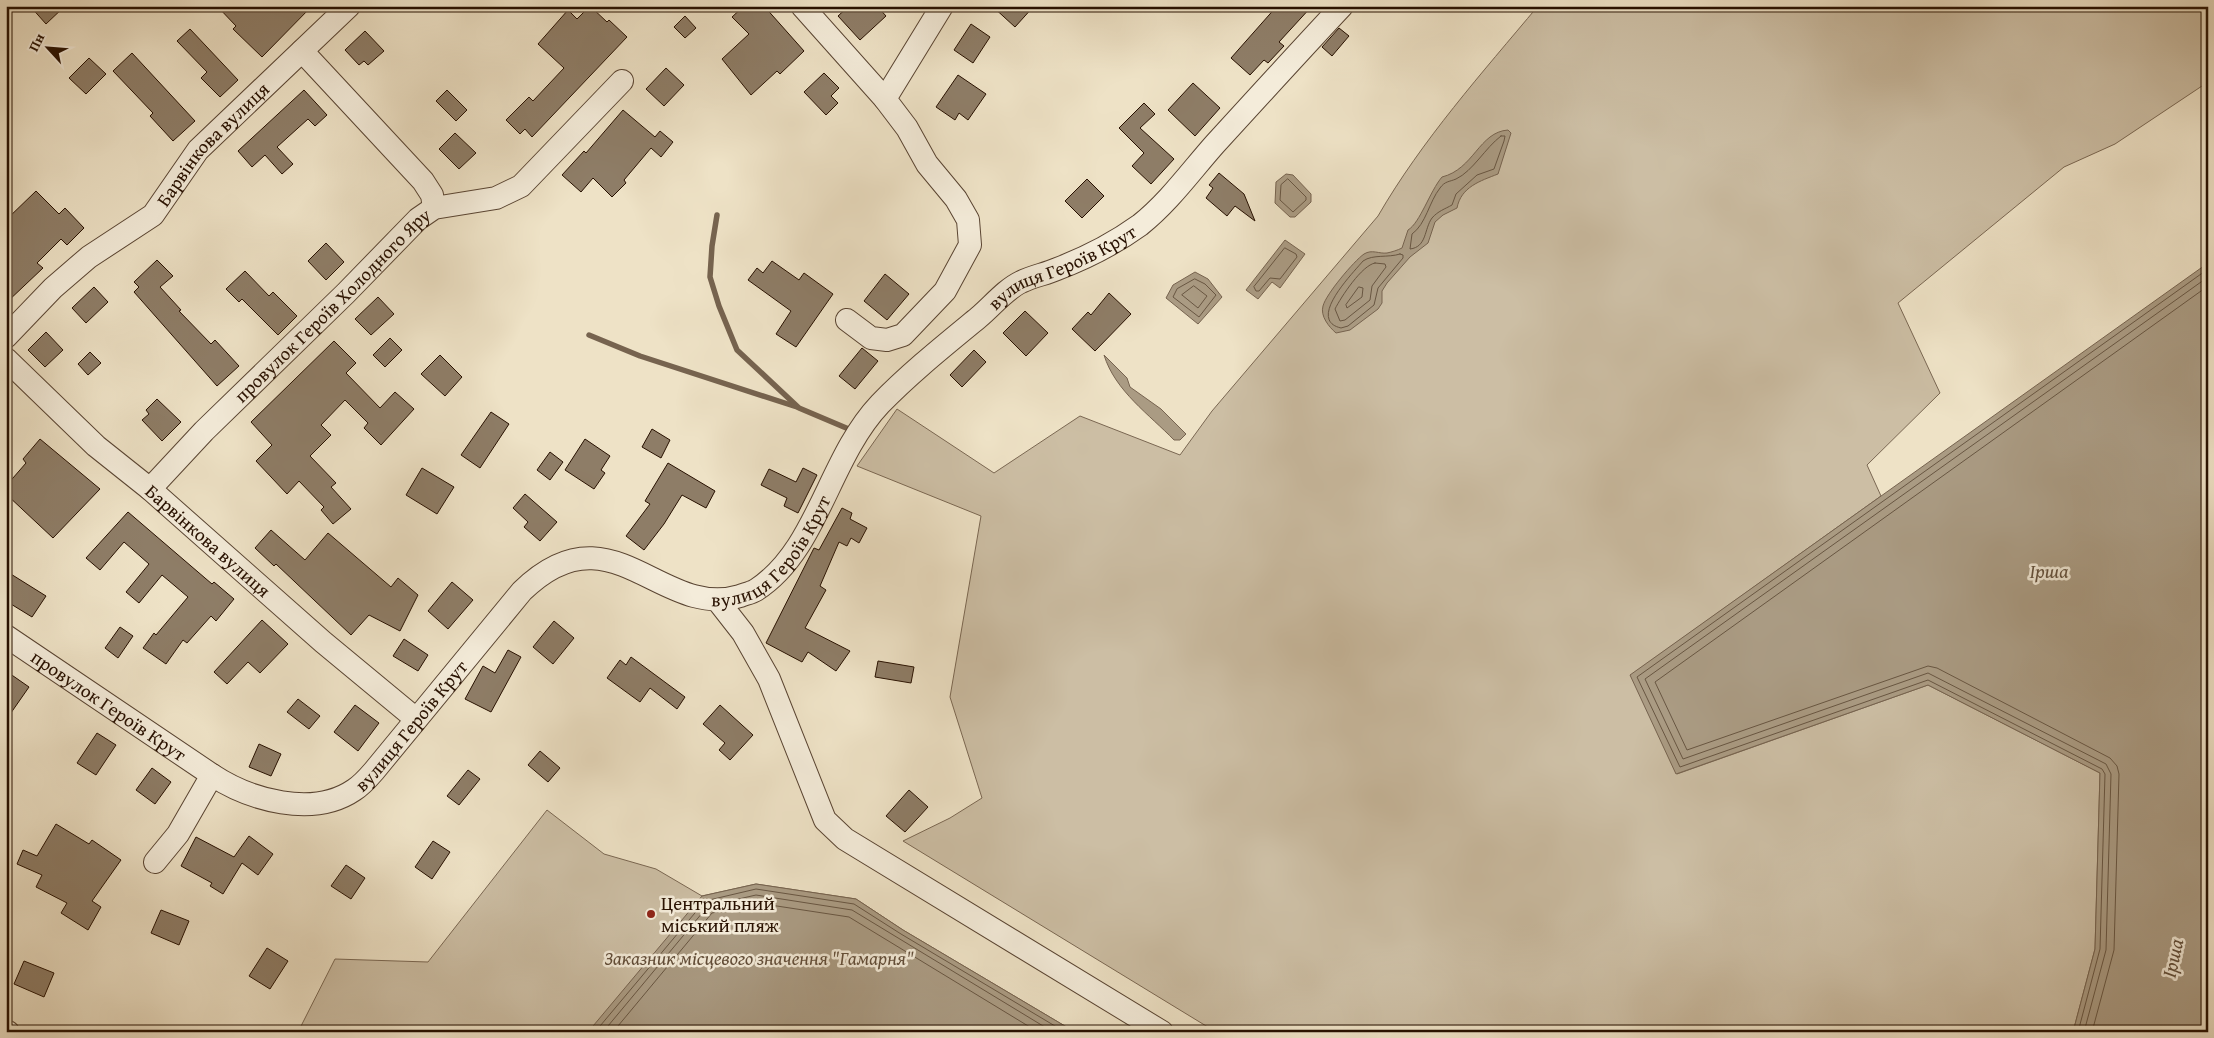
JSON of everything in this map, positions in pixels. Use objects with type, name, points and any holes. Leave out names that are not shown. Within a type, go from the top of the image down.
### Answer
[{"type":"street","name":"Барвінкова вулиця","points":[[6,337],[53,288],[89,257],[153,215],[198,150],[349,6]]},
{"type":"street","points":[[802,6],[885,99],[907,128],[927,164],[956,198],[968,220],[970,245],[945,291],[903,335],[887,340],[871,338],[847,320]]},
{"type":"street","points":[[885,99],[942,6]]},
{"type":"street","name":"вулиця Героїв Крут","points":[[212,775],[248,794],[269,801],[291,803],[332,800],[349,793],[363,782],[522,590],[551,567],[584,559],[615,561],[683,593],[718,601],[754,592],[780,570],[801,541],[851,442],[874,412],[891,394],[1019,283],[1084,257],[1115,241],[1141,223],[1175,190],[1342,6]]},
{"type":"street","points":[[302,51],[423,181],[432,195],[434,208]]},
{"type":"street","name":"провулок Героїв Холодного Яру","points":[[150,489],[210,424],[346,293],[408,228],[434,208],[496,198],[521,186],[622,81]]},
{"type":"street","name":"Барвінкова вулиця","points":[[6,359],[73,424],[150,489],[323,642],[416,719]]},
{"type":"street","points":[[718,601],[743,633],[769,680],[826,820],[838,832],[853,844],[1162,1032]]},
{"type":"street","name":"провулок Героїв Крут","points":[[6,636],[212,775]]},
{"type":"street","points":[[155,862],[178,834],[212,775]]},
{"type":"green space","points":[[1538,6],[2208,6],[2208,82],[2115,144],[2064,167],[1898,303],[1940,393],[1867,465],[1881,496],[1631,675],[1677,774],[1928,685],[2100,773],[2095,949],[2073,1032],[1216,1032],[903,841],[950,818],[982,798],[950,697],[981,516],[857,466],[897,409],[994,473],[1080,416],[1180,455],[1212,411],[1378,216],[1433,134]]},
{"type":"green space","name":"Заказник місцевого значення \"Гамарня\"","points":[[547,810],[604,854],[656,869],[702,896],[756,884],[856,899],[903,930],[1075,1032],[298,1032],[335,959],[428,962]]},
{"type":"water","points":[[1508,130],[1511,133],[1498,174],[1472,186],[1463,195],[1457,208],[1443,215],[1435,222],[1428,243],[1410,257],[1387,283],[1382,291],[1382,303],[1378,309],[1350,330],[1336,333],[1328,324],[1322,310],[1329,294],[1347,270],[1364,254],[1373,252],[1387,253],[1402,248],[1408,230],[1417,221],[1442,177],[1462,167],[1490,137],[1498,132]]},
{"type":"water","points":[[1286,174],[1293,175],[1311,194],[1311,202],[1295,217],[1290,217],[1275,203],[1276,182]]},
{"type":"water","points":[[1285,240],[1305,254],[1280,288],[1272,282],[1258,299],[1246,290]]},
{"type":"water","name":"Ірша","points":[[2208,263],[2208,1032],[2073,1032],[2095,949],[2100,773],[1928,685],[1676,774],[1630,675]]},
{"type":"water","points":[[1195,272],[1208,279],[1222,297],[1198,324],[1166,298],[1173,285]]},
{"type":"water","points":[[1104,355],[1127,378],[1130,387],[1161,409],[1186,434],[1180,440],[1174,440],[1134,402],[1116,380]]},
{"type":"water","name":"Заказник місцевого значення \"Гамарня\"","points":[[756,884],[856,899],[903,930],[1075,1032],[588,1032],[702,896]]},
{"type":"building","points":[[30,6],[65,6],[46,24]]},
{"type":"building","points":[[217,6],[312,6],[262,57],[233,29],[236,26]]},
{"type":"building","points":[[590,6],[627,37],[532,137],[525,129],[520,134],[506,120],[529,97],[533,101],[564,68],[538,44],[568,10],[577,19]]},
{"type":"building","points":[[744,6],[764,6],[804,51],[780,74],[777,71],[751,95],[722,59],[749,34],[732,17]]},
{"type":"building","points":[[849,6],[877,6],[886,16],[860,40],[838,16]]},
{"type":"building","points":[[992,6],[1034,6],[1015,27]]},
{"type":"building","points":[[1277,6],[1312,6],[1279,42],[1284,46],[1268,63],[1264,60],[1250,75],[1231,58]]},
{"type":"building","points":[[685,16],[696,28],[685,38],[674,27]]},
{"type":"building","points":[[971,24],[990,37],[973,63],[954,50]]},
{"type":"building","points":[[1339,28],[1349,36],[1332,56],[1322,47]]},
{"type":"building","points":[[190,29],[238,80],[220,97],[201,78],[207,72],[177,41]]},
{"type":"building","points":[[365,31],[384,51],[368,65],[364,61],[359,65],[345,50]]},
{"type":"building","points":[[132,53],[195,121],[173,141],[150,116],[153,113],[113,71]]},
{"type":"building","points":[[89,58],[106,74],[86,94],[69,78]]},
{"type":"building","points":[[666,68],[684,85],[664,106],[646,89]]},
{"type":"building","points":[[824,73],[839,88],[831,96],[838,103],[826,115],[804,92]]},
{"type":"building","points":[[958,75],[986,94],[968,120],[959,113],[955,120],[936,107]]},
{"type":"building","points":[[1193,83],[1220,108],[1195,136],[1168,110]]},
{"type":"building","points":[[304,90],[327,115],[315,126],[308,119],[277,147],[293,164],[282,174],[265,155],[252,167],[238,151]]},
{"type":"building","points":[[447,90],[467,110],[456,121],[436,101]]},
{"type":"building","points":[[1144,103],[1155,114],[1140,128],[1174,159],[1151,184],[1132,166],[1144,153],[1119,128]]},
{"type":"building","points":[[623,110],[655,137],[660,131],[673,142],[661,157],[651,148],[624,180],[626,183],[612,197],[593,178],[581,192],[562,175],[584,151],[586,153]]},
{"type":"building","points":[[455,133],[476,153],[459,169],[439,149]]},
{"type":"building","points":[[1219,173],[1244,194],[1255,221],[1235,206],[1227,216],[1206,198],[1213,188],[1209,185]]},
{"type":"building","points":[[1087,179],[1104,196],[1082,218],[1065,201]]},
{"type":"building","points":[[36,191],[59,214],[65,208],[84,228],[67,245],[61,239],[37,263],[43,268],[6,303],[6,220]]},
{"type":"building","points":[[326,243],[344,262],[326,280],[308,261]]},
{"type":"building","points":[[157,260],[173,276],[160,287],[181,310],[179,311],[211,344],[215,340],[239,366],[217,386],[134,292],[139,287],[134,282]]},
{"type":"building","points":[[772,261],[799,280],[804,273],[833,294],[796,347],[776,334],[791,311],[748,280],[757,268],[763,273]]},
{"type":"building","points":[[245,271],[269,296],[273,292],[297,316],[278,335],[242,299],[239,302],[226,289]]},
{"type":"building","points":[[885,274],[909,294],[887,320],[864,301]]},
{"type":"building","points":[[94,287],[108,302],[86,323],[72,308]]},
{"type":"building","points":[[1109,293],[1131,314],[1095,351],[1072,329],[1088,312],[1091,315]]},
{"type":"building","points":[[378,297],[394,314],[371,335],[355,319]]},
{"type":"building","points":[[1025,311],[1048,333],[1026,356],[1003,333]]},
{"type":"building","points":[[46,332],[63,350],[45,367],[28,350]]},
{"type":"building","points":[[390,338],[402,350],[385,367],[373,355]]},
{"type":"building","points":[[334,341],[356,363],[346,373],[380,408],[395,392],[414,409],[381,445],[364,428],[368,423],[345,400],[321,425],[331,435],[310,456],[336,483],[331,487],[351,509],[333,524],[321,510],[324,507],[299,481],[287,494],[256,461],[272,445],[251,422]]},
{"type":"building","points":[[862,348],[878,361],[855,389],[839,376]]},
{"type":"building","points":[[974,350],[986,362],[962,387],[950,375]]},
{"type":"building","points":[[90,352],[101,363],[88,375],[78,364]]},
{"type":"building","points":[[440,355],[462,377],[445,396],[421,374]]},
{"type":"building","points":[[157,399],[181,422],[162,441],[142,420],[149,414],[146,410]]},
{"type":"building","points":[[491,412],[509,424],[480,468],[461,455]]},
{"type":"building","points":[[652,429],[670,440],[661,458],[642,447]]},
{"type":"building","points":[[40,439],[100,489],[53,538],[6,494],[6,486],[26,463],[23,459]]},
{"type":"building","points":[[585,439],[610,456],[601,470],[605,473],[594,489],[565,470]]},
{"type":"building","points":[[550,452],[563,462],[550,480],[537,470]]},
{"type":"building","points":[[668,463],[715,491],[706,508],[682,495],[664,524],[644,550],[626,536],[650,504],[645,501]]},
{"type":"building","points":[[422,468],[454,487],[437,514],[406,495]]},
{"type":"building","points":[[803,468],[817,475],[798,513],[784,506],[787,498],[761,485],[769,469],[796,482]]},
{"type":"building","points":[[525,494],[557,522],[540,541],[524,527],[528,522],[513,508]]},
{"type":"building","points":[[842,508],[852,513],[850,519],[867,528],[859,543],[851,538],[847,546],[839,542],[820,586],[826,590],[805,628],[850,651],[836,671],[808,652],[802,662],[766,643],[814,548],[819,550]]},
{"type":"building","points":[[128,512],[212,584],[214,582],[234,599],[216,621],[211,616],[187,643],[183,640],[166,664],[143,648],[154,633],[156,635],[188,597],[162,575],[139,603],[126,592],[149,564],[124,542],[100,570],[86,558]]},
{"type":"building","points":[[271,530],[305,560],[328,533],[391,587],[398,578],[418,595],[400,631],[369,615],[351,635],[276,564],[274,566],[255,548]]},
{"type":"building","points":[[6,571],[46,596],[32,617],[6,601]]},
{"type":"building","points":[[452,582],[473,600],[448,629],[428,611]]},
{"type":"building","points":[[262,620],[288,644],[260,673],[248,662],[227,684],[214,672]]},
{"type":"building","points":[[554,621],[574,638],[553,664],[533,647]]},
{"type":"building","points":[[120,627],[133,636],[118,658],[105,648]]},
{"type":"building","points":[[404,639],[428,655],[418,671],[393,656]]},
{"type":"building","points":[[508,650],[521,657],[491,712],[465,699],[483,666],[495,673]]},
{"type":"building","points":[[631,657],[685,697],[677,709],[650,688],[640,702],[607,678],[620,660],[626,665]]},
{"type":"building","points":[[878,661],[914,667],[911,683],[875,677]]},
{"type":"building","points":[[6,671],[29,687],[6,720]]},
{"type":"building","points":[[298,699],[320,716],[309,729],[287,712]]},
{"type":"building","points":[[355,705],[379,723],[358,751],[334,732]]},
{"type":"building","points":[[720,705],[753,735],[730,760],[719,750],[725,743],[703,724]]},
{"type":"building","points":[[97,733],[116,745],[96,775],[77,763]]},
{"type":"building","points":[[259,744],[281,754],[271,776],[249,767]]},
{"type":"building","points":[[540,751],[560,768],[548,782],[528,765]]},
{"type":"building","points":[[152,768],[171,782],[155,804],[136,790]]},
{"type":"building","points":[[468,770],[480,779],[459,805],[447,796]]},
{"type":"building","points":[[909,790],[928,807],[905,832],[886,816]]},
{"type":"building","points":[[56,824],[89,844],[92,840],[121,860],[92,901],[101,907],[88,930],[61,913],[67,903],[36,887],[42,875],[17,864],[23,850],[37,856]]},
{"type":"building","points":[[249,836],[273,854],[258,875],[242,863],[223,894],[210,886],[212,883],[181,866],[196,837],[234,857]]},
{"type":"building","points":[[433,841],[450,852],[432,879],[415,867]]},
{"type":"building","points":[[346,865],[365,878],[351,899],[331,886]]},
{"type":"building","points":[[161,910],[189,921],[179,945],[151,933]]},
{"type":"building","points":[[267,948],[288,961],[270,989],[249,976]]},
{"type":"building","points":[[24,961],[54,973],[44,997],[14,984]]},
{"type":"waterway","points":[[717,215],[710,277],[719,306],[737,350],[799,408],[851,430]]},
{"type":"waterway","points":[[589,335],[640,356],[797,407]]},
{"type":"place","name":"Центральний міський пляж","points":[[651,914]]}]
